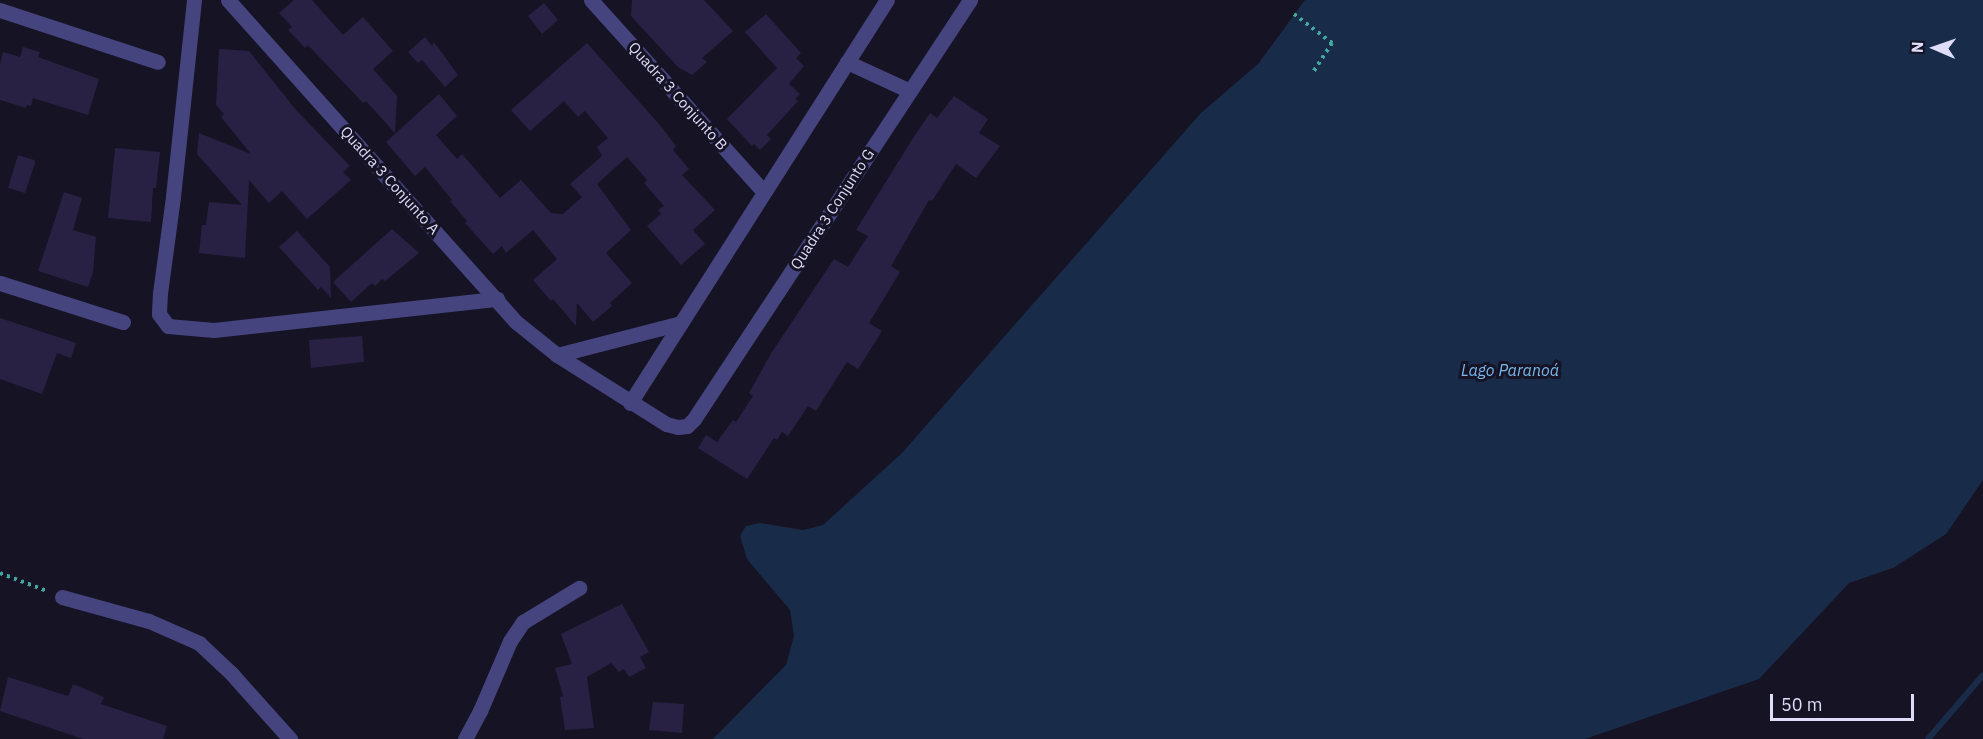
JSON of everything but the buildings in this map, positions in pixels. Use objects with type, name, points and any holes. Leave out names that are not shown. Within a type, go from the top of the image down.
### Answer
[{"type":"street","points":[[194,0],[173,197],[160,293],[159,314],[168,326],[214,330],[497,299]]},
{"type":"street","name":"Quadra 3 Conjunto A","points":[[228,0],[516,322],[557,356],[666,423],[678,427],[687,426],[694,419]]},
{"type":"street","name":"Quadra 3 Conjunto B","points":[[591,0],[764,192]]},
{"type":"street","points":[[630,402],[887,0]]},
{"type":"street","name":"Quadra 3 Conjunto G","points":[[694,419],[970,0]]},
{"type":"street","points":[[0,10],[158,62]]},
{"type":"street","points":[[847,62],[910,91]]},
{"type":"street","points":[[0,283],[123,322]]},
{"type":"street","points":[[557,356],[681,323]]},
{"type":"street","points":[[465,739],[510,641],[523,622],[579,588]]},
{"type":"street","points":[[62,597],[149,621],[199,643],[231,673],[290,739]]},
{"type":"path","points":[[1294,14],[1332,43],[1313,72]]},
{"type":"path","points":[[0,573],[62,597]]},
{"type":"water","name":"Lago Paranoá","points":[[1305,0],[1983,0],[1983,480],[1946,534],[1893,568],[1849,583],[1759,679],[1585,739],[713,739],[786,665],[794,636],[790,610],[747,559],[740,536],[746,526],[760,523],[803,530],[823,525],[902,453],[1201,113],[1258,64]]},
{"type":"waterway","points":[[1928,739],[1983,675]]}]
